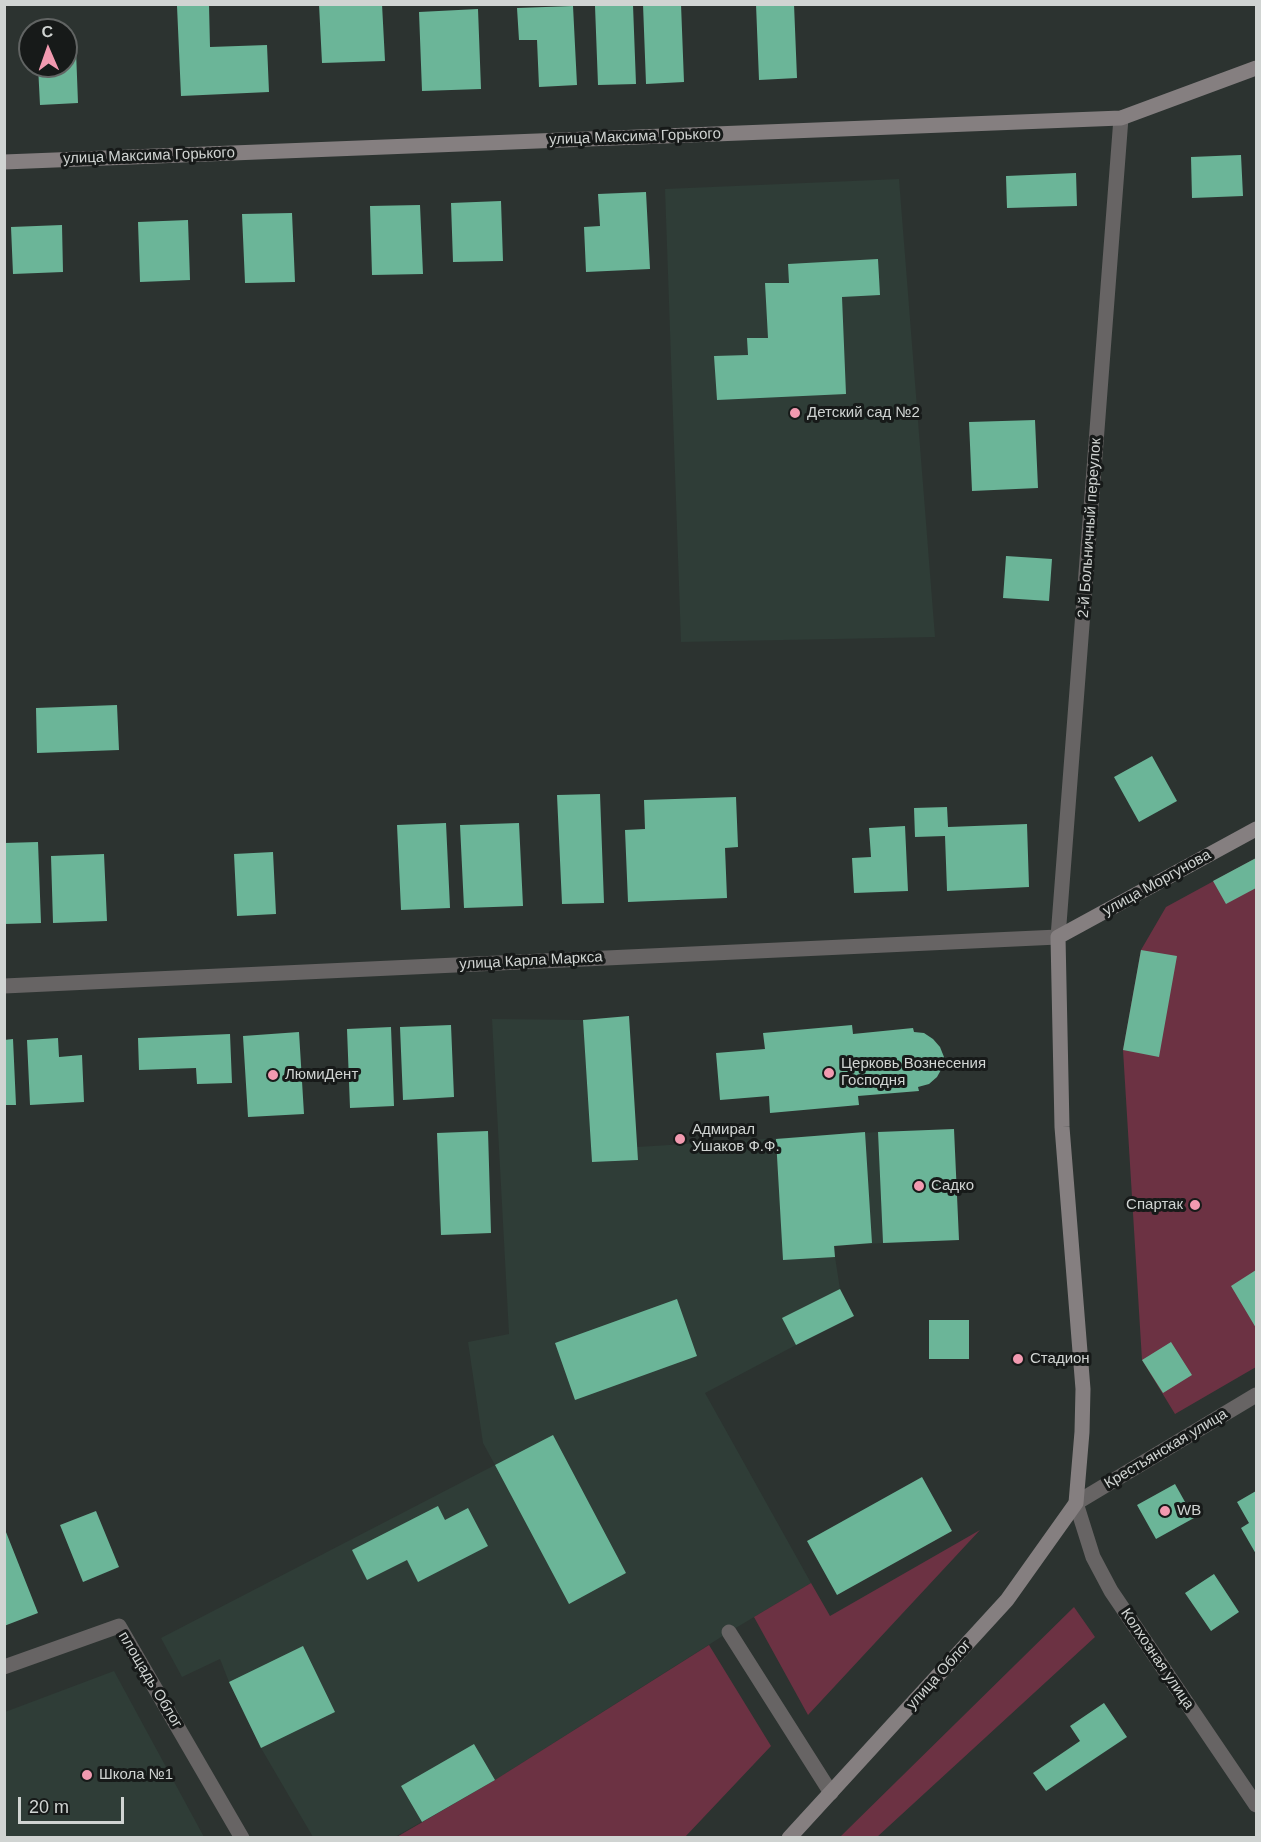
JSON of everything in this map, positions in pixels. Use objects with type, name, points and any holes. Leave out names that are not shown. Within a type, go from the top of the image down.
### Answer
[{"type":"main road","name":"улица Максима Горького","points":[[4,162],[1121,118],[1257,68]]},
{"type":"main road","name":"улица Моргунова","points":[[1058,937],[1257,828]]},
{"type":"main road","points":[[1058,937],[1062,1127],[1083,1389],[1076,1503]]},
{"type":"main road","name":"улица Облог","points":[[789,1838],[1007,1600],[1076,1503]]},
{"type":"street","name":"2-й Больничный переулок","points":[[1058,937],[1121,118]]},
{"type":"street","name":"улица Карла Маркса","points":[[4,986],[1058,937]]},
{"type":"street","name":"Крестьянская улица","points":[[1076,1503],[1257,1395]]},
{"type":"street","name":"Колхозная улица","points":[[1076,1503],[1093,1557],[1111,1591],[1257,1805]]},
{"type":"street","name":"площадь Облог","points":[[4,1667],[119,1626],[242,1838]]},
{"type":"street","points":[[729,1632],[831,1793]]},
{"type":"shaded area","name":"Детский сад №2","points":[[899,179],[935,637],[681,642],[665,189]]},
{"type":"shaded area","name":"Спартак","points":[[1256,858],[1256,1367],[1175,1414],[1142,1360],[1123,1050],[1141,950],[1166,907]]},
{"type":"shaded area","points":[[492,1019],[583,1020],[592,1162],[638,1160],[637,1147],[878,1132],[883,1243],[835,1246],[840,1289],[796,1345],[705,1393],[811,1583],[495,1780],[395,1837],[313,1837],[261,1748],[220,1659],[182,1677],[161,1638],[495,1465],[483,1443],[468,1342],[509,1334]]},
{"type":"shaded area","points":[[980,1530],[808,1715],[754,1617],[811,1583],[830,1616]]},
{"type":"shaded area","points":[[1074,1607],[1095,1637],[877,1837],[840,1837]]},
{"type":"shaded area","points":[[709,1645],[771,1746],[685,1837],[395,1838],[495,1780]]},
{"type":"shaded area","name":"Школа №1","points":[[114,1671],[204,1837],[5,1837],[5,1712]]},
{"type":"building","points":[[319,4],[382,4],[385,61],[322,63]]},
{"type":"building","points":[[643,4],[681,4],[684,82],[646,84]]},
{"type":"building","points":[[756,4],[794,4],[797,78],[759,80]]},
{"type":"building","points":[[209,5],[210,47],[267,45],[269,92],[181,96],[177,6]]},
{"type":"building","points":[[633,5],[636,84],[598,85],[595,6]]},
{"type":"building","points":[[573,6],[577,85],[539,87],[537,40],[519,40],[517,8]]},
{"type":"building","points":[[478,9],[481,89],[422,91],[419,12]]},
{"type":"building","points":[[39,78],[77,78],[78,103],[40,105]]},
{"type":"building","points":[[1241,155],[1243,196],[1192,198],[1191,157]]},
{"type":"building","points":[[1076,173],[1077,206],[1007,208],[1006,176]]},
{"type":"building","points":[[646,192],[650,269],[586,272],[584,227],[600,226],[598,194]]},
{"type":"building","points":[[501,201],[503,261],[453,262],[451,203]]},
{"type":"building","points":[[420,205],[423,274],[372,275],[370,206]]},
{"type":"building","points":[[292,213],[295,282],[245,283],[242,214]]},
{"type":"building","points":[[188,220],[190,280],[140,282],[138,222]]},
{"type":"building","points":[[62,225],[63,272],[13,274],[11,227]]},
{"type":"building","points":[[878,259],[880,295],[842,297],[846,394],[717,400],[714,356],[748,355],[747,338],[768,338],[765,283],[789,283],[788,264]]},
{"type":"building","points":[[1035,420],[1038,488],[972,491],[969,422]]},
{"type":"building","points":[[1006,556],[1052,559],[1049,601],[1003,598]]},
{"type":"building","points":[[117,705],[119,750],[37,753],[36,708]]},
{"type":"building","points":[[1152,756],[1177,801],[1139,822],[1114,777]]},
{"type":"building","points":[[600,794],[604,903],[562,904],[557,795]]},
{"type":"building","points":[[736,797],[738,847],[725,848],[727,898],[628,902],[625,830],[645,829],[644,800]]},
{"type":"building","points":[[947,807],[948,827],[1027,824],[1029,887],[947,891],[945,836],[915,837],[914,808]]},
{"type":"building","points":[[446,823],[450,908],[401,910],[397,825]]},
{"type":"building","points":[[519,823],[523,906],[464,908],[460,825]]},
{"type":"building","points":[[905,826],[908,891],[854,893],[852,858],[871,857],[869,828]]},
{"type":"building","points":[[38,842],[41,923],[4,924],[4,843]]},
{"type":"building","points":[[273,852],[276,914],[237,916],[234,854]]},
{"type":"building","points":[[104,854],[107,921],[53,923],[51,856]]},
{"type":"building","points":[[1256,858],[1256,888],[1226,904],[1213,881]]},
{"type":"building","points":[[1141,950],[1177,956],[1159,1057],[1123,1050]]},
{"type":"building","points":[[629,1016],[638,1160],[592,1162],[583,1020]]},
{"type":"building","points":[[451,1025],[454,1097],[403,1100],[400,1027]]},
{"type":"building","name":"Церковь Вознесения Господня","points":[[852,1025],[853,1034],[913,1028],[914,1032],[924,1033],[940,1047],[944,1057],[942,1068],[929,1084],[918,1087],[919,1091],[858,1096],[859,1105],[770,1113],[769,1096],[720,1100],[716,1053],[765,1049],[763,1033]]},
{"type":"building","points":[[391,1027],[394,1106],[350,1108],[347,1029]]},
{"type":"building","name":"ЛюмиДент","points":[[299,1032],[304,1114],[248,1117],[243,1036]]},
{"type":"building","points":[[230,1034],[232,1083],[197,1084],[196,1068],[139,1070],[138,1038]]},
{"type":"building","points":[[58,1038],[59,1057],[82,1055],[84,1102],[30,1105],[27,1040]]},
{"type":"building","points":[[13,1039],[16,1105],[4,1105],[4,1040]]},
{"type":"building","name":"Садко","points":[[954,1129],[959,1240],[883,1243],[878,1132]]},
{"type":"building","points":[[488,1131],[491,1233],[441,1235],[437,1133]]},
{"type":"building","points":[[865,1132],[872,1243],[834,1246],[835,1257],[783,1260],[776,1139]]},
{"type":"building","points":[[1256,1270],[1256,1328],[1231,1286]]},
{"type":"building","points":[[840,1289],[854,1316],[796,1345],[782,1318]]},
{"type":"building","points":[[677,1299],[697,1356],[575,1400],[555,1343]]},
{"type":"building","points":[[929,1320],[969,1320],[969,1359],[929,1359]]},
{"type":"building","points":[[1171,1342],[1192,1375],[1163,1393],[1142,1360]]},
{"type":"building","points":[[553,1435],[626,1573],[569,1604],[495,1465]]},
{"type":"building","points":[[922,1477],[952,1531],[837,1595],[807,1541]]},
{"type":"building","name":"WB","points":[[1175,1484],[1194,1518],[1156,1539],[1137,1505]]},
{"type":"building","points":[[1256,1491],[1256,1554],[1241,1528],[1249,1523],[1237,1502]]},
{"type":"building","points":[[438,1506],[445,1520],[468,1508],[488,1546],[418,1582],[407,1560],[367,1580],[352,1550]]},
{"type":"building","points":[[96,1511],[119,1567],[83,1582],[60,1525]]},
{"type":"building","points":[[4,1527],[38,1613],[4,1626]]},
{"type":"building","points":[[1214,1574],[1239,1612],[1211,1631],[1185,1593]]},
{"type":"building","points":[[303,1646],[335,1712],[261,1748],[229,1682]]},
{"type":"building","points":[[1104,1703],[1127,1737],[1046,1791],[1033,1773],[1080,1741],[1070,1726]]},
{"type":"building","points":[[474,1744],[495,1780],[422,1822],[401,1786]]},
{"type":"place","name":"Детский сад №2","points":[[795,413]]},
{"type":"place","name":"Церковь Вознесения Господня","points":[[829,1073]]},
{"type":"place","name":"ЛюмиДент","points":[[273,1075]]},
{"type":"place","name":"Адмирал Ушаков Ф.Ф.","points":[[680,1139]]},
{"type":"place","name":"Садко","points":[[919,1186]]},
{"type":"place","name":"Спартак","points":[[1195,1205]]},
{"type":"place","name":"Стадион","points":[[1018,1359]]},
{"type":"place","name":"WB","points":[[1165,1511]]},
{"type":"place","name":"Школа №1","points":[[87,1775]]}]
